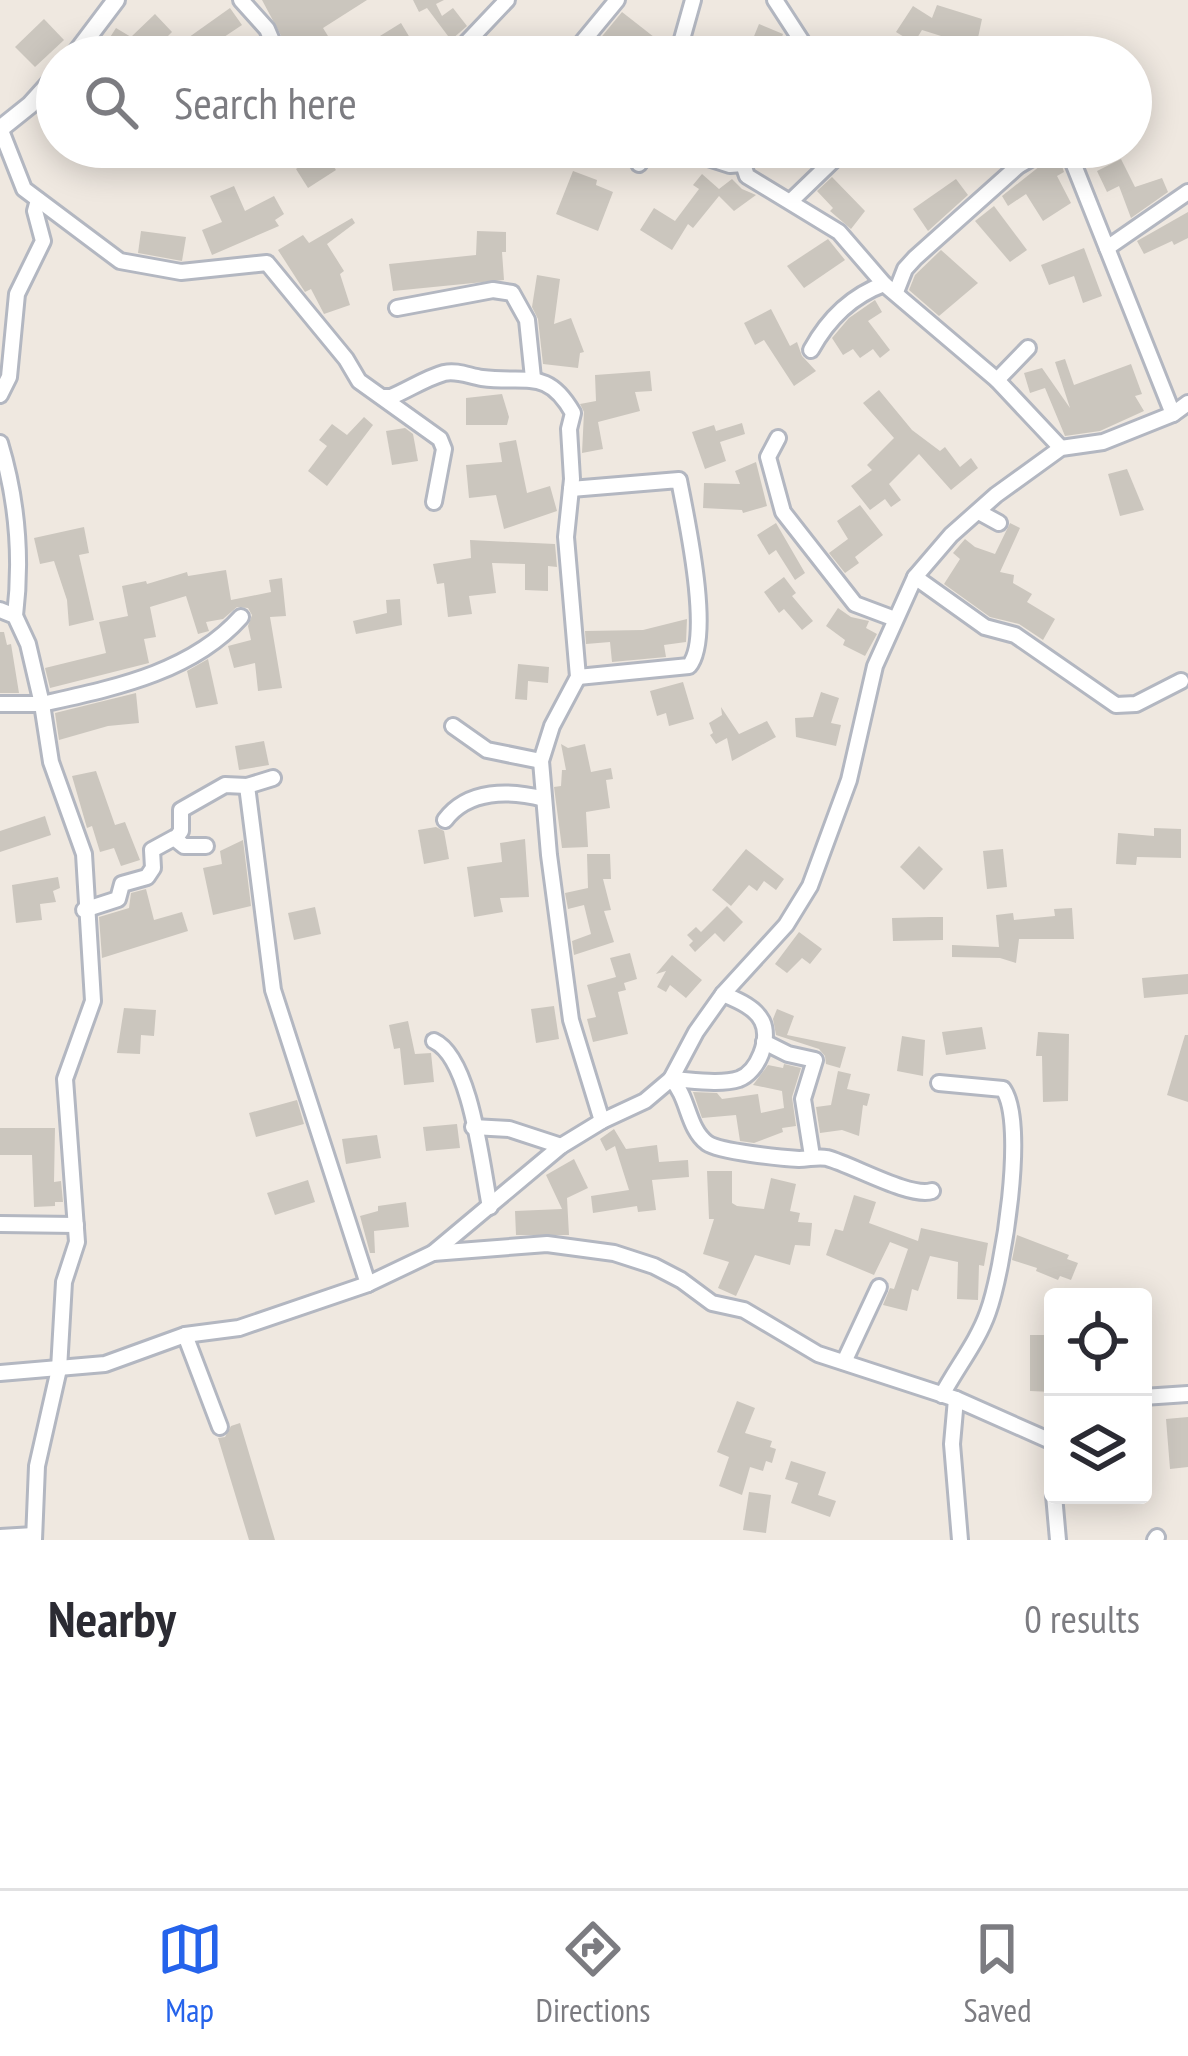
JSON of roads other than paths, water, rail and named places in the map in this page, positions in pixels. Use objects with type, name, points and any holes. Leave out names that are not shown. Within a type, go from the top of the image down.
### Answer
[{"type":"street","points":[[89,36],[116,0]]},
{"type":"street","points":[[473,36],[507,0]]},
{"type":"street","points":[[587,36],[617,0]]},
{"type":"street","points":[[683,36],[692,0]]},
{"type":"street","points":[[775,0],[798,36]]},
{"type":"street","points":[[248,2],[270,36]]},
{"type":"street","points":[[36,98],[0,129],[24,189],[120,261],[181,272],[267,263],[346,358],[359,381],[440,439],[444,449],[434,502]]},
{"type":"street","points":[[744,168],[747,176],[839,232],[890,288],[997,380],[1061,448]]},
{"type":"street","points":[[792,200],[825,168]]},
{"type":"street","points":[[812,350],[828,320],[868,290],[890,288],[905,268],[1016,168]]},
{"type":"street","points":[[1075,168],[1172,414]]},
{"type":"street","points":[[1107,248],[1188,192]]},
{"type":"street","points":[[0,395],[8,377],[17,294],[43,241],[35,211],[38,200]]},
{"type":"street","points":[[397,308],[493,290],[512,293],[527,320],[532,378]]},
{"type":"street","points":[[997,380],[1028,348]]},
{"type":"street","points":[[384,397],[452,371],[482,378],[532,378],[563,395],[573,413],[566,537],[578,676],[552,726],[541,760],[571,1020],[602,1121]]},
{"type":"street","points":[[0,1373],[105,1364],[185,1335],[238,1328],[368,1284],[433,1253],[561,1146],[645,1101],[671,1079],[723,994],[786,925],[810,886],[848,780],[874,666],[914,578],[996,495],[1061,448],[1103,442],[1188,404]]},
{"type":"street","points":[[778,438],[768,457],[783,512],[856,604],[895,619]]},
{"type":"street","points":[[0,442],[21,568],[8,613],[28,644],[51,761],[84,854],[93,1001],[65,1079],[77,1242],[64,1282],[59,1370],[37,1466],[34,1537],[0,1537]]},
{"type":"street","points":[[571,489],[679,480],[695,567],[698,639],[696,658],[689,666],[578,676]]},
{"type":"street","points":[[980,512],[999,523]]},
{"type":"street","points":[[914,578],[985,627],[1015,635],[1117,706],[1136,704],[1181,681]]},
{"type":"street","points":[[0,704],[42,704],[124,686],[214,645],[241,617]]},
{"type":"street","points":[[453,726],[487,750],[541,760]]},
{"type":"street","points":[[84,910],[118,899],[122,884],[147,877],[153,868],[152,850],[181,831],[182,810],[225,785],[247,786],[273,778]]},
{"type":"street","points":[[247,786],[273,990],[368,1284]]},
{"type":"street","points":[[446,820],[457,805],[482,796],[524,794],[544,799]]},
{"type":"street","points":[[176,838],[184,847],[206,846]]},
{"type":"street","points":[[671,1079],[737,1080],[762,1053],[762,1018],[723,994]]},
{"type":"street","points":[[434,1042],[443,1045],[454,1061],[466,1092],[490,1207]]},
{"type":"street","points":[[764,1042],[815,1060],[803,1099],[812,1156]]},
{"type":"street","points":[[671,1079],[682,1090],[696,1130],[713,1147],[802,1159],[812,1156],[924,1194],[932,1191]]},
{"type":"street","points":[[939,1083],[1003,1089],[1010,1098],[1015,1129],[1000,1272],[987,1317],[949,1397],[960,1540]]},
{"type":"street","points":[[473,1127],[509,1129],[561,1146]]},
{"type":"street","points":[[0,1224],[76,1225]]},
{"type":"street","points":[[433,1253],[547,1244],[614,1253],[681,1280],[712,1303],[744,1310],[802,1346],[949,1397],[1044,1437]]},
{"type":"street","points":[[844,1362],[879,1287]]},
{"type":"street","points":[[185,1335],[220,1427]]},
{"type":"street","points":[[1152,1396],[1188,1394]]},
{"type":"street","points":[[1055,1504],[1058,1540]]}]
